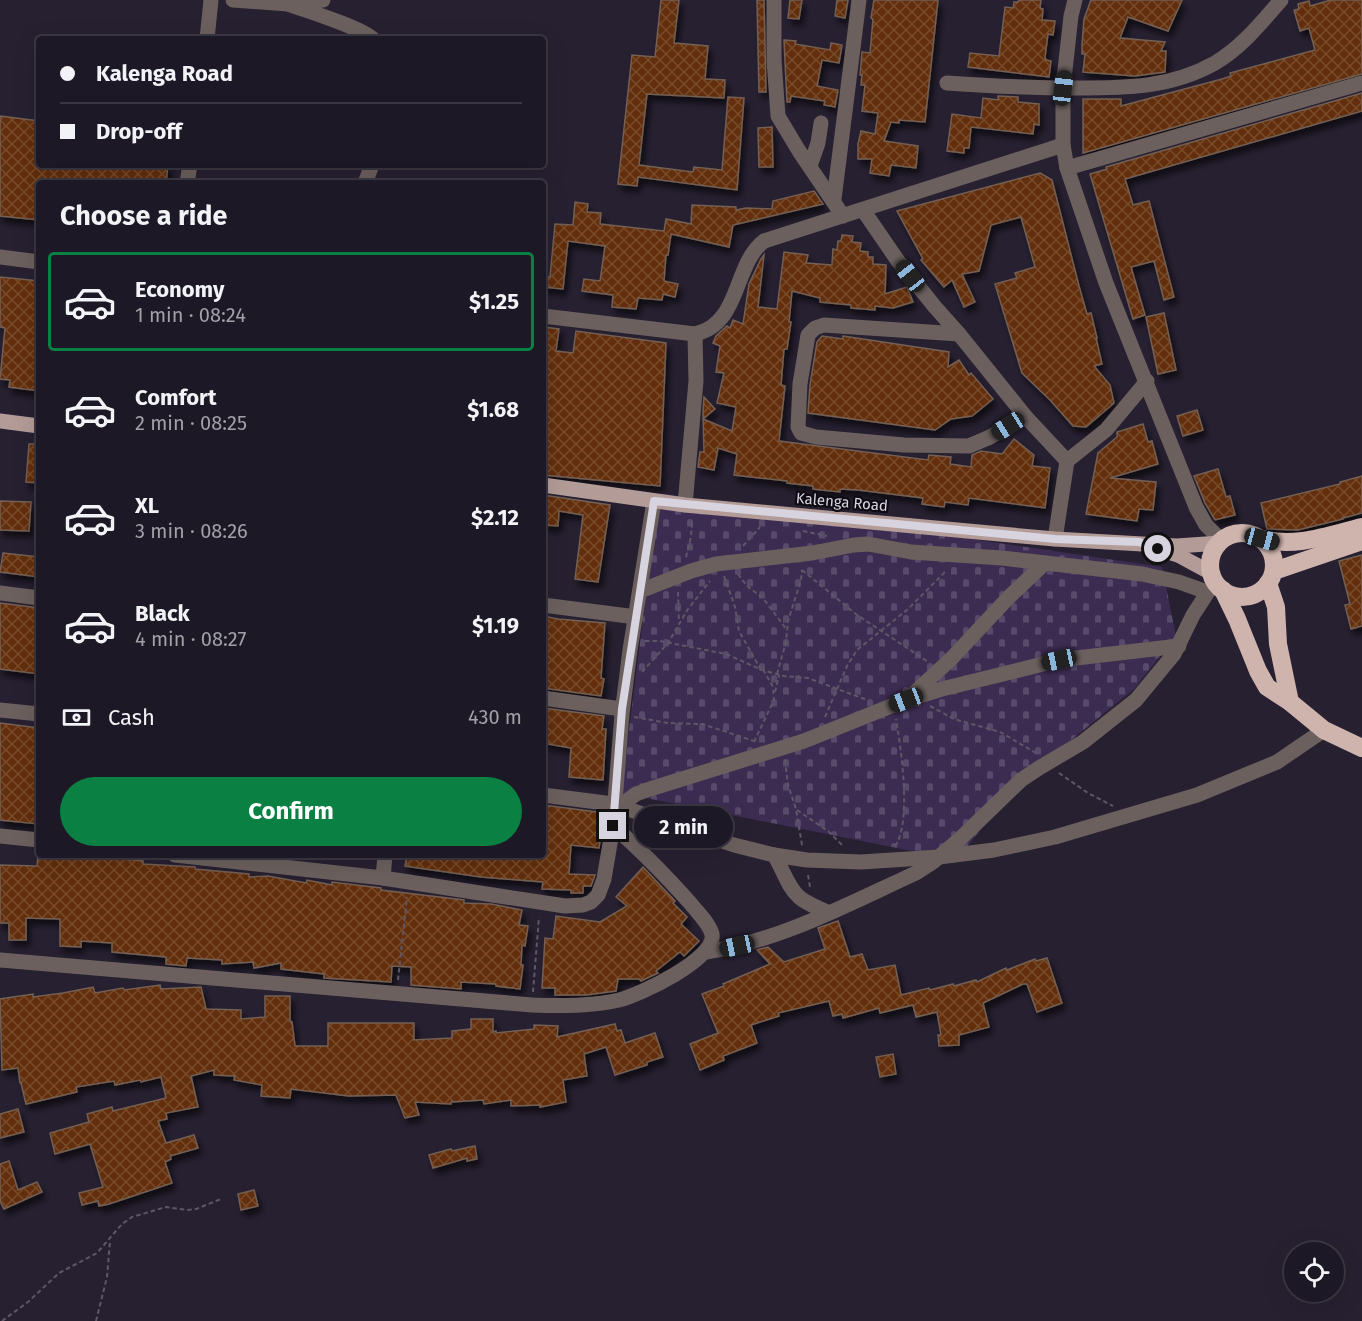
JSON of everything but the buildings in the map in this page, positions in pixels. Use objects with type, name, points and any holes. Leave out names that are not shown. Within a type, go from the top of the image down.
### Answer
[{"type":"highway","points":[[1362,527],[1290,543],[1277,543],[1250,534],[1238,533],[1226,537],[1221,542],[1212,556],[1210,569],[1214,584],[1237,619],[1258,671],[1268,687],[1324,730],[1362,748]]},
{"type":"highway","points":[[1262,539],[1274,559],[1271,577],[1276,607],[1278,644],[1290,702]]},
{"type":"highway","points":[[1214,584],[1234,595],[1247,596],[1259,591],[1271,577],[1362,541]]},
{"type":"main road","points":[[0,421],[36,426]]},
{"type":"main road","name":"Kalenga Road","points":[[546,485],[654,501],[684,512],[1177,546],[1221,542]]},
{"type":"main road","name":"Kalenga Road","points":[[1139,542],[1178,555],[1214,584]]},
{"type":"street","points":[[207,36],[211,0]]},
{"type":"street","points":[[233,0],[288,4],[321,0]]},
{"type":"street","points":[[774,0],[774,60],[778,116],[843,216]]},
{"type":"street","points":[[834,199],[859,0]]},
{"type":"street","points":[[1075,0],[1071,16],[1063,88],[1063,145],[1067,168],[1106,284],[1200,517],[1221,542]]},
{"type":"street","points":[[947,83],[1063,88],[1128,88],[1160,84],[1191,75],[1216,62],[1250,36],[1281,0]]},
{"type":"street","points":[[288,4],[370,36]]},
{"type":"street","points":[[1067,168],[1362,83]]},
{"type":"street","points":[[810,166],[818,143],[821,123]]},
{"type":"street","points":[[546,316],[695,334],[712,329],[729,307],[758,246],[773,238],[1063,145]]},
{"type":"street","points":[[863,210],[898,261],[935,307],[959,333],[1025,416],[1067,461]]},
{"type":"street","points":[[0,257],[36,262]]},
{"type":"street","points":[[959,333],[824,325],[816,328],[808,335],[802,364],[798,427],[801,433],[816,437],[962,447],[990,437],[1025,416]]},
{"type":"street","points":[[684,512],[696,381],[695,334]]},
{"type":"street","points":[[1055,539],[1067,461],[1106,430],[1147,381]]},
{"type":"street","points":[[202,858],[383,878],[565,906],[591,902],[598,895],[604,879],[617,805],[622,711],[654,501]]},
{"type":"street","points":[[640,591],[680,575],[727,564],[855,544],[868,544],[911,552],[1045,563],[1142,574],[1179,582],[1214,584]]},
{"type":"street","points":[[902,702],[940,669],[1045,563]]},
{"type":"street","points":[[0,960],[532,1005],[618,1000],[669,977],[706,952],[752,942],[829,913],[916,873],[939,857],[1021,780],[1083,742],[1125,710],[1163,669],[1179,646],[1193,615],[1214,584]]},
{"type":"street","points":[[0,593],[36,598]]},
{"type":"street","points":[[546,605],[636,617]]},
{"type":"street","points":[[617,805],[636,794],[785,747],[902,702],[1059,660],[1179,646]]},
{"type":"street","points":[[546,698],[622,711]]},
{"type":"street","points":[[0,710],[36,714]]},
{"type":"street","points":[[546,795],[617,805],[734,845],[774,855],[806,860],[855,861],[939,857],[994,850],[1055,837],[1197,795],[1277,762],[1324,730]]},
{"type":"street","points":[[613,826],[661,870],[709,928],[712,939],[706,952]]},
{"type":"street","points":[[0,836],[36,840]]},
{"type":"street","points":[[774,855],[798,896],[829,913]]},
{"type":"street","points":[[383,878],[385,858]]},
{"type":"path","points":[[679,625],[680,575],[691,537],[692,520],[684,512]]},
{"type":"path","points":[[626,681],[647,668],[668,643],[688,609],[760,526],[757,526]]},
{"type":"path","points":[[801,531],[855,544]]},
{"type":"path","points":[[749,759],[754,741],[774,700],[788,621],[801,580],[802,554]]},
{"type":"path","points":[[813,737],[825,717],[856,650],[907,610],[961,555]]},
{"type":"path","points":[[727,564],[763,598],[787,630]]},
{"type":"path","points":[[727,564],[739,631],[775,692]]},
{"type":"path","points":[[802,570],[824,590],[940,669]]},
{"type":"path","points":[[631,645],[647,641],[726,654],[762,670],[808,678],[862,699],[902,702],[934,709],[954,719],[1006,735],[1049,762],[1066,779],[1128,815]]},
{"type":"path","points":[[876,861],[896,845],[903,818],[903,775],[899,738],[902,702]]},
{"type":"path","points":[[622,711],[657,722],[702,724],[754,741],[785,747],[788,785],[796,809],[810,885],[809,904]]},
{"type":"path","points":[[796,809],[828,831],[855,861]]},
{"type":"path","points":[[397,994],[409,882]]},
{"type":"path","points":[[532,1005],[540,902]]},
{"type":"path","points":[[2,1321],[28,1302],[59,1273],[87,1259],[132,1217],[166,1207],[196,1209],[221,1199]]},
{"type":"path","points":[[96,1321],[107,1277],[111,1239]]},
{"type":"green space","points":[[659,493],[1162,567],[1176,636],[1134,689],[1021,777],[957,860],[621,793]]},
{"type":"route","points":[[613,826],[622,709],[654,501],[1055,539],[1139,542],[1158,549]]}]
